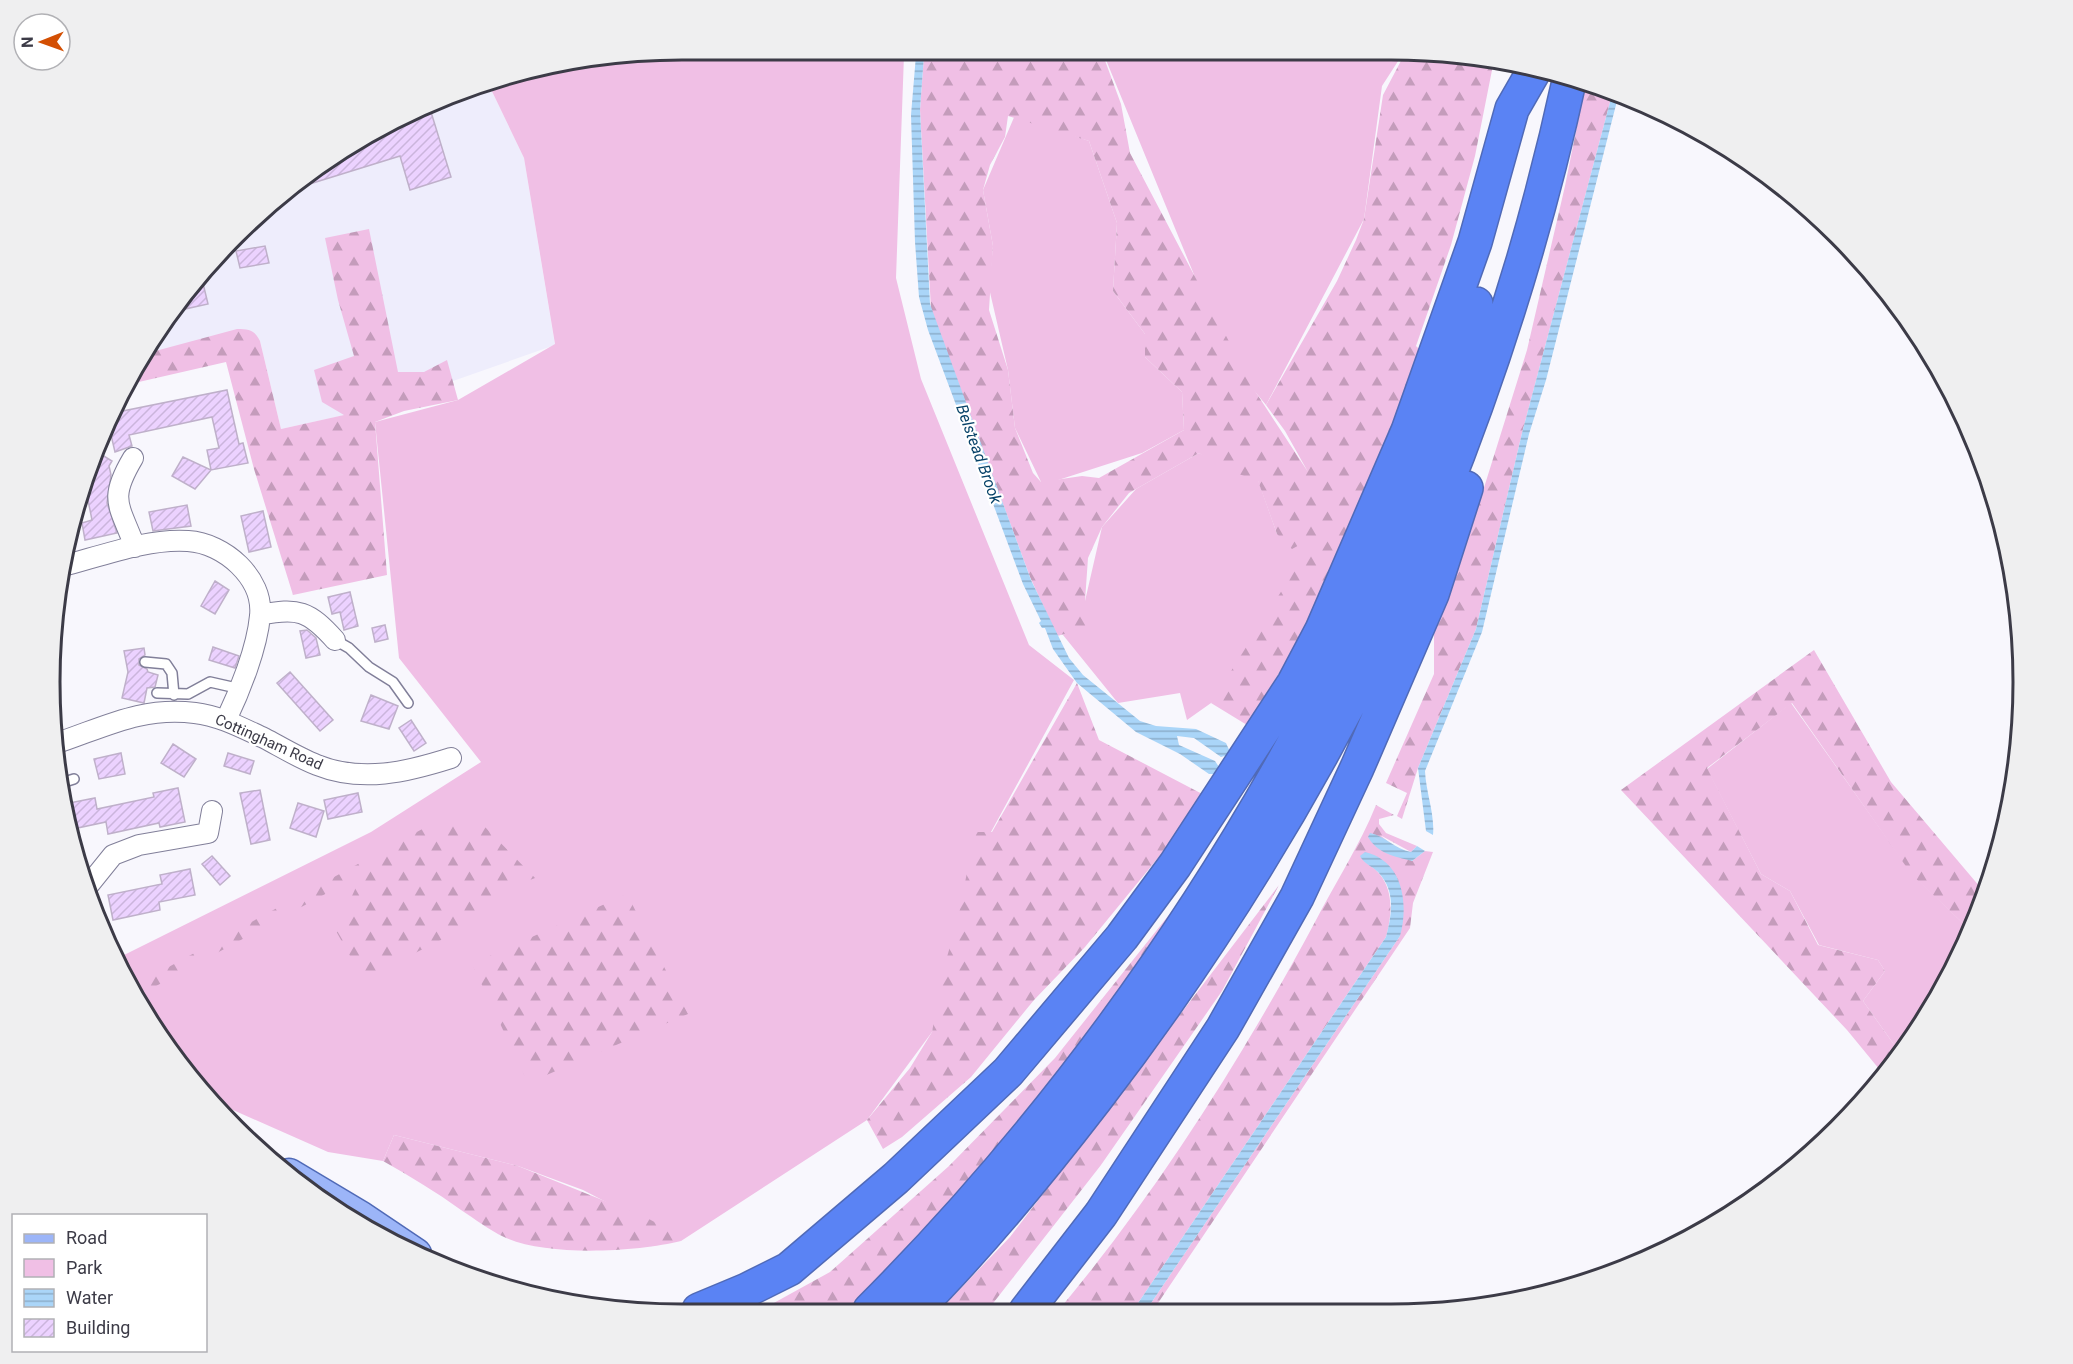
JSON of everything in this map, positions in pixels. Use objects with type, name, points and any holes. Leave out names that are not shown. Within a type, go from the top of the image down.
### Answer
[{"type":"highway","points":[[713,1304],[789,1269],[896,1178],[1008,1072],[1122,937],[1176,865],[1288,693],[1322,630],[1408,430],[1475,242],[1512,109],[1532,76]]},
{"type":"highway","points":[[876,1304],[933,1247],[1032,1131],[1115,1024],[1191,914],[1245,827],[1344,647],[1439,419],[1473,315],[1534,77]]},
{"type":"highway","points":[[921,1304],[999,1220],[1138,1044],[1216,930],[1281,824],[1377,647],[1442,495],[1484,383],[1550,168],[1568,86]]},
{"type":"highway","points":[[1031,1304],[1101,1214],[1223,1028],[1297,897],[1357,768],[1431,594],[1478,453],[1484,383]]},
{"type":"street","points":[[133,458],[121,478],[116,495],[135,547]]},
{"type":"street","points":[[72,564],[135,547],[189,541],[232,557],[256,590],[260,615],[241,689],[226,720]]},
{"type":"street","points":[[260,615],[285,610],[305,613],[319,622],[335,640]]},
{"type":"street","name":"Cottingham Road","points":[[63,741],[124,717],[158,712],[196,713],[226,720],[318,766],[365,776],[406,773],[451,758]]},
{"type":"street","points":[[93,880],[113,855],[139,845],[208,833],[212,811]]},
{"type":"lane","points":[[335,640],[349,648],[369,667],[393,682],[408,703]]},
{"type":"lane","points":[[145,663],[166,664],[172,673],[174,695]]},
{"type":"lane","points":[[157,693],[188,694],[210,682],[241,689]]},
{"type":"lane","points":[[68,781],[74,779]]},
{"type":"shaded area","points":[[491,90],[524,158],[555,345],[453,381],[345,415],[281,429],[260,341],[154,353],[214,272],[272,214],[303,189],[371,143],[407,124],[444,107]]},
{"type":"green space","points":[[904,60],[896,278],[921,379],[1029,645],[1074,680],[991,832],[932,1032],[867,1120],[681,1241],[583,1190],[518,1166],[394,1135],[383,1161],[328,1152],[229,1108],[189,1061],[165,1028],[123,955],[371,832],[481,762],[399,658],[375,422],[458,400],[555,344],[524,158],[491,90],[561,72],[641,61]]},
{"type":"green space","points":[[924,60],[1105,60],[1121,104],[1130,153],[1255,391],[1308,472],[1285,431],[1266,405],[1337,281],[1364,219],[1383,95],[1401,60],[1432,61],[1492,69],[1475,156],[1451,245],[1416,346],[1424,354],[1306,630],[1247,725],[1211,703],[1316,536],[1292,549],[1277,534],[1258,481],[1222,468],[1199,453],[1129,493],[1102,527],[1088,558],[1085,601],[1087,628],[1057,636],[1030,577],[931,309],[920,110]],"holes":[[[1008,116],[1089,141],[1117,223],[1113,291],[1145,334],[1145,357],[1182,392],[1184,430],[1099,478],[1082,476],[1041,482],[1033,473],[1015,428],[1008,370],[989,310],[993,246],[983,190],[990,165],[1005,137]]]},
{"type":"green space","points":[[1106,60],[1399,60],[1382,86],[1364,219],[1266,405],[1229,360]]},
{"type":"green space","points":[[1584,91],[1611,100],[1522,433],[1476,629],[1418,768],[1402,819],[1397,816],[1407,793],[1386,783],[1434,674],[1434,631],[1467,542],[1527,350],[1565,186]]},
{"type":"green space","points":[[1015,115],[1089,141],[1117,223],[1113,291],[1145,334],[1145,357],[1182,392],[1184,430],[1142,453],[1052,482],[1041,482],[1015,428],[1008,370],[989,288],[993,246],[983,190]]},
{"type":"green space","points":[[369,229],[398,372],[424,372],[447,360],[458,400],[404,411],[375,422],[387,575],[293,595],[254,469],[226,362],[137,382],[156,351],[237,329],[245,329],[254,332],[260,341],[281,429],[344,415],[322,402],[314,370],[354,356],[338,300],[325,238]]},
{"type":"green space","points":[[1199,453],[1258,480],[1277,534],[1323,525],[1245,679],[1187,720],[1180,693],[1118,703],[1063,635],[1085,601],[1102,527],[1136,489]]},
{"type":"green space","points":[[1814,650],[1891,782],[1979,885],[1964,924],[1912,875],[1792,703],[1707,768],[1761,874],[1790,891],[1818,945],[1878,960],[1885,971],[1863,1001],[1895,1046],[1878,1068],[1847,1030],[1621,790]]},
{"type":"green space","points":[[1077,683],[1099,740],[1208,797],[1085,947],[1034,1000],[971,1077],[902,1137],[883,1149],[867,1120],[910,1068],[932,1032],[944,967],[957,923],[975,832],[992,832]]},
{"type":"green space","points":[[1791,703],[1913,875],[1964,924],[1930,993],[1895,1046],[1863,1001],[1885,971],[1878,960],[1819,945],[1790,891],[1761,874],[1707,769]]},
{"type":"green space","points":[[1376,805],[1394,815],[1379,819],[1379,824],[1386,833],[1417,846],[1411,852],[1380,835],[1412,861],[1425,851],[1433,852],[1413,903],[1410,928],[1157,1304],[1150,1304],[1400,936],[1397,877],[1363,861],[1381,876],[1386,884],[1390,915],[1386,937],[1137,1304],[1064,1304],[1164,1172],[1228,1074],[1287,973]]},
{"type":"green space","points":[[437,821],[484,826],[535,878],[495,894],[457,932],[363,979],[336,931],[362,874],[143,993],[138,984]]},
{"type":"green space","points":[[1203,872],[1168,930],[982,1175],[856,1304],[772,1304],[830,1272],[949,1166],[1055,1058]]},
{"type":"green space","points":[[1279,885],[1222,991],[1101,1165],[992,1304],[946,1304],[1010,1237]]},
{"type":"green space","points":[[627,894],[688,1014],[528,1083],[472,964]]},
{"type":"green space","points":[[394,1135],[518,1166],[647,1218],[677,1234],[681,1241],[641,1248],[591,1251],[543,1248],[504,1237],[383,1161]]},
{"type":"water","name":"Belstead Brook","points":[[916,60],[924,60],[920,110],[930,304],[1031,580],[1069,658],[1083,675],[1140,721],[1156,726],[1196,729],[1226,743],[1231,754],[1221,757],[1194,738],[1177,736],[1179,745],[1215,761],[1219,767],[1216,774],[1209,774],[1180,754],[1136,732],[1077,683],[1053,649],[1045,628],[1042,628],[1039,623],[1041,621],[1023,584],[928,330],[919,297],[911,115]]},
{"type":"water","points":[[1611,100],[1617,102],[1546,380],[1529,434],[1482,632],[1425,771],[1433,819],[1433,835],[1426,831],[1418,768],[1476,629],[1522,433]]},
{"type":"water","points":[[1370,833],[1411,852],[1417,846],[1425,851],[1412,861],[1393,856],[1372,843],[1368,837]]},
{"type":"water","points":[[1365,852],[1378,857],[1388,864],[1395,874],[1403,898],[1403,924],[1400,936],[1150,1304],[1137,1304],[1386,937],[1391,911],[1388,887],[1378,872],[1360,856]]},
{"type":"building","points":[[431,113],[451,177],[410,190],[400,156],[310,184],[371,143]]},
{"type":"building","points":[[265,246],[269,263],[240,268],[236,251]]},
{"type":"building","points":[[203,285],[208,304],[185,309],[189,303]]},
{"type":"building","points":[[227,390],[239,444],[243,443],[248,463],[211,470],[207,450],[219,448],[212,417],[129,435],[132,446],[115,452],[111,435],[122,411]]},
{"type":"building","points":[[103,455],[112,461],[109,466],[111,475],[107,503],[117,533],[85,540],[82,523],[92,520],[88,499]]},
{"type":"building","points":[[183,457],[211,470],[195,489],[172,476]]},
{"type":"building","points":[[187,505],[191,526],[153,531],[149,512]]},
{"type":"building","points":[[263,511],[271,547],[249,552],[241,516]]},
{"type":"building","points":[[215,581],[229,590],[215,614],[201,606]]},
{"type":"building","points":[[350,592],[358,626],[344,630],[340,612],[332,614],[328,597]]},
{"type":"building","points":[[385,625],[388,639],[375,642],[372,628]]},
{"type":"building","points":[[307,630],[316,638],[320,655],[306,658],[300,631]]},
{"type":"building","points":[[213,647],[239,656],[235,668],[209,660]]},
{"type":"building","points":[[144,648],[145,655],[139,659],[139,665],[148,672],[158,675],[155,687],[147,688],[144,703],[122,698],[128,672],[124,651]]},
{"type":"building","points":[[290,672],[333,720],[320,731],[277,683]]},
{"type":"building","points":[[371,695],[398,706],[389,729],[361,721]]},
{"type":"building","points":[[411,720],[426,743],[414,751],[399,728]]},
{"type":"building","points":[[173,744],[196,759],[184,777],[161,763]]},
{"type":"building","points":[[121,753],[125,774],[99,779],[94,759]]},
{"type":"building","points":[[228,753],[254,761],[250,774],[224,766]]},
{"type":"building","points":[[178,788],[185,822],[160,827],[159,823],[108,834],[106,822],[78,828],[72,802],[95,798],[97,809],[154,797],[153,793]]},
{"type":"building","points":[[260,790],[270,840],[251,844],[240,793]]},
{"type":"building","points":[[358,793],[362,812],[328,819],[324,800]]},
{"type":"building","points":[[298,803],[324,811],[316,837],[290,828]]},
{"type":"building","points":[[212,856],[230,876],[220,885],[202,864]]},
{"type":"building","points":[[190,869],[195,895],[159,902],[160,910],[113,920],[108,895],[162,884],[160,875]]}]
